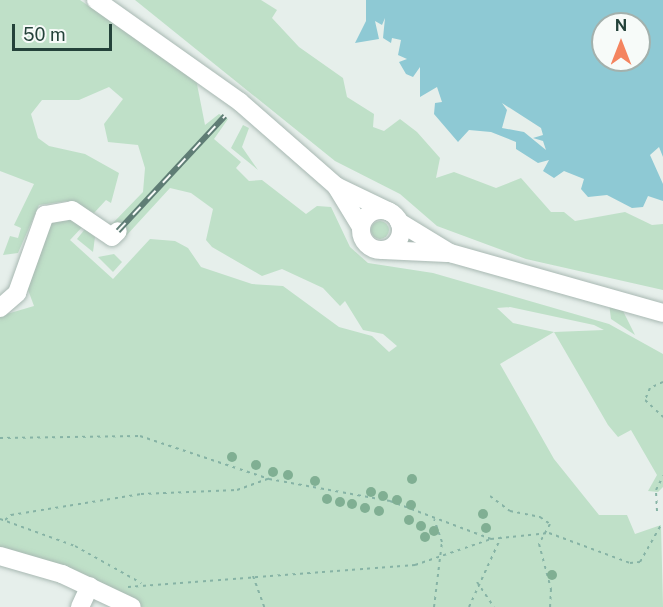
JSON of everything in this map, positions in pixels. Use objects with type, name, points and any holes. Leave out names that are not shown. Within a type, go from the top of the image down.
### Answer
[{"type":"street","points":[[96,0],[240,102],[336,186],[395,217],[450,253]]},
{"type":"street","points":[[336,186],[361,227],[366,244],[382,250],[450,253],[663,313]]},
{"type":"street","points":[[0,308],[17,293],[45,215],[72,210],[112,237],[118,231]]},
{"type":"street","points":[[361,227],[371,212],[395,217]]},
{"type":"street","points":[[382,250],[398,240],[395,217]]},
{"type":"street","points":[[0,556],[90,585],[124,605]]},
{"type":"street","points":[[80,607],[90,585]]},
{"type":"path","points":[[663,382],[650,388],[645,400],[663,417]]},
{"type":"path","points":[[0,438],[140,436],[269,479],[390,501],[491,539]]},
{"type":"path","points":[[657,512],[656,490],[663,476]]},
{"type":"path","points":[[5,520],[11,515],[141,494],[237,490],[269,479]]},
{"type":"path","points":[[490,496],[510,511],[540,517],[550,525],[549,532],[538,544],[551,589],[550,607]]},
{"type":"path","points":[[0,519],[75,546],[141,583]]},
{"type":"path","points":[[434,519],[442,542],[436,559],[434,607]]},
{"type":"path","points":[[136,585],[436,559],[491,539],[549,532],[630,563],[640,562],[661,525]]},
{"type":"path","points":[[469,607],[477,582],[501,537]]},
{"type":"path","points":[[253,575],[264,607]]},
{"type":"path","points":[[477,582],[494,607]]},
{"type":"green space","points":[[0,0],[80,0],[196,79],[205,125],[219,114],[228,119],[214,139],[241,162],[236,168],[249,181],[262,180],[306,214],[317,206],[331,207],[350,247],[368,263],[433,273],[609,324],[663,354],[663,487],[658,492],[648,491],[657,475],[631,430],[618,437],[608,425],[554,332],[500,364],[554,459],[599,515],[627,515],[635,534],[661,525],[663,607],[142,607],[0,550],[0,316],[34,306],[27,287],[51,222],[69,216],[85,224],[70,240],[113,279],[150,239],[175,241],[188,248],[201,267],[252,284],[283,286],[339,327],[372,336],[389,352],[397,346],[383,334],[363,330],[345,301],[340,306],[323,288],[282,269],[262,276],[212,247],[206,240],[213,209],[191,193],[170,188],[125,237],[111,225],[143,192],[145,168],[138,145],[108,142],[104,124],[123,99],[109,87],[79,100],[42,100],[31,114],[38,138],[49,146],[85,154],[119,173],[111,203],[106,200],[94,213],[67,201],[39,205],[18,253],[3,255],[10,236],[18,238],[21,228],[14,225],[34,184],[0,171]],"holes":[[[510,307],[594,325],[604,330],[554,332],[513,323],[497,308]]]},
{"type":"green space","points":[[135,0],[261,0],[277,10],[272,18],[299,47],[343,78],[347,97],[374,114],[373,127],[384,131],[400,119],[417,132],[440,158],[436,178],[454,172],[496,188],[521,178],[551,212],[564,212],[575,221],[625,212],[652,225],[663,224],[663,290],[526,259],[437,226],[400,194],[335,161]]},
{"type":"green space","points":[[243,125],[249,128],[242,147],[258,170],[231,148]]},
{"type":"green space","points":[[376,221],[384,221],[389,226],[387,237],[376,239],[371,234],[371,226]]},
{"type":"green space","points":[[85,229],[95,237],[93,252],[77,239]]},
{"type":"green space","points":[[114,254],[122,262],[113,272],[98,257]]},
{"type":"green space","points":[[609,303],[621,307],[635,335],[611,319]]},
{"type":"water","points":[[366,0],[663,0],[663,157],[659,147],[650,155],[663,184],[663,201],[648,196],[643,207],[632,208],[607,195],[588,197],[581,189],[584,179],[564,171],[554,178],[543,171],[549,160],[538,163],[516,149],[516,142],[491,132],[469,130],[458,142],[434,114],[435,103],[442,102],[437,87],[420,97],[420,67],[413,77],[406,74],[399,62],[407,59],[398,55],[401,40],[392,38],[391,43],[383,38],[385,18],[382,25],[375,21],[379,39],[355,43],[366,21]],"holes":[[[502,103],[541,128],[543,135],[533,138],[543,141],[546,150],[524,132],[502,128],[507,110]]]},
{"type":"railway","points":[[118,231],[225,116]]}]
